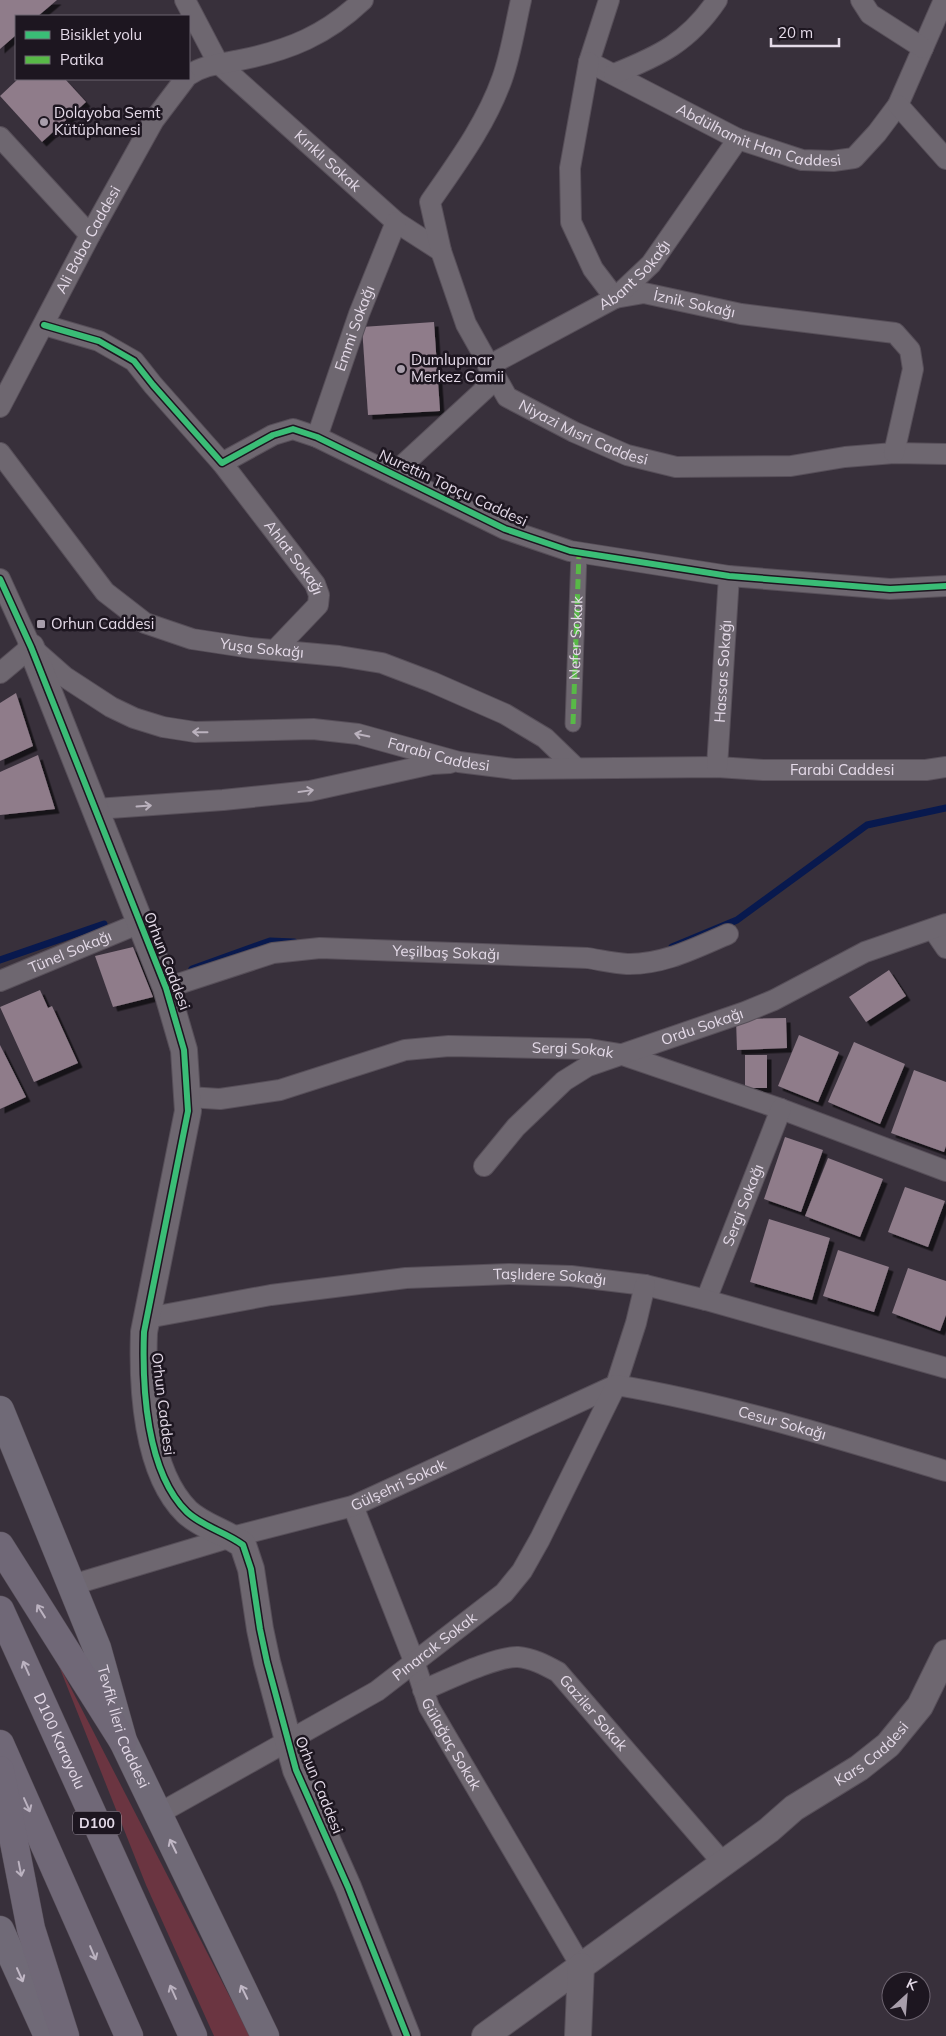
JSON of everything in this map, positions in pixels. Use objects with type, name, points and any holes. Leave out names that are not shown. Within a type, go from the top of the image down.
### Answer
[{"type":"highway","points":[[0,1546],[123,1741]]},
{"type":"highway","name":"D100 Karayolu","points":[[0,1610],[193,2036]]},
{"type":"highway","points":[[0,1744],[128,2036]]},
{"type":"highway","points":[[0,1770],[31,1929],[65,2036]]},
{"type":"main road","name":"Tevfik İleri Caddesi","points":[[0,1410],[97,1648],[123,1741],[265,2036]]},
{"type":"main road","points":[[0,1455],[53,1583],[123,1741]]},
{"type":"main road","points":[[0,1930],[48,2036]]},
{"type":"street","points":[[190,75],[197,70],[218,63],[238,61],[290,48],[320,34],[363,0]]},
{"type":"street","name":"Niyazi Mısri Caddesi","points":[[521,0],[502,78],[488,111],[430,202],[441,252],[466,324],[507,397],[574,432],[627,455],[676,467],[791,466],[845,457],[894,453],[946,454]]},
{"type":"street","points":[[609,0],[589,62],[570,168],[571,222],[593,269],[615,298]]},
{"type":"street","points":[[614,74],[659,55],[686,37],[718,0]]},
{"type":"street","points":[[861,0],[870,14],[923,48]]},
{"type":"street","name":"Abdülhamit Han Caddesi","points":[[589,62],[738,139],[802,160],[833,161],[854,158],[878,133],[898,105],[944,0]]},
{"type":"street","points":[[189,1],[218,63]]},
{"type":"street","name":"Kırıklı Sokak","points":[[218,63],[396,222],[441,252]]},
{"type":"street","name":"Ali Baba Caddesi","points":[[0,407],[90,235],[154,120],[184,80]]},
{"type":"street","points":[[898,105],[946,158]]},
{"type":"street","points":[[0,137],[90,235]]},
{"type":"street","name":"Abant Sokağı","points":[[393,474],[492,373],[615,298],[651,264],[738,139]]},
{"type":"street","name":"Emmi Sokağı","points":[[317,437],[359,314],[396,222]]},
{"type":"street","name":"İznik Sokağı","points":[[615,298],[644,293],[741,314],[895,333],[910,350],[913,369],[894,453]]},
{"type":"street","points":[[44,325],[99,341],[134,361],[222,463]]},
{"type":"street","name":"Nurettin Topçu Caddesi","points":[[222,463],[274,435],[293,429],[317,437],[506,529],[579,552],[729,576],[890,588],[946,586]]},
{"type":"street","name":"Yuşa Sokağı","points":[[0,453],[105,592],[145,622],[192,639],[339,656],[382,663],[432,682],[505,714],[545,738],[576,768]]},
{"type":"street","name":"Ahlat Sokağı","points":[[222,463],[315,584],[319,595],[318,605],[275,650]]},
{"type":"street","name":"Nefer Sokak","points":[[573,724],[579,552]]},
{"type":"street","name":"Hassas Sokağı","points":[[717,767],[729,576]]},
{"type":"street","name":"Farabi Caddesi","points":[[0,579],[31,647],[65,676],[111,707],[134,718],[163,727],[195,732],[313,729],[358,734],[459,762],[514,769],[717,767],[763,770],[926,770],[946,767]]},
{"type":"street","points":[[0,673],[31,647]]},
{"type":"street","name":"Orhun Caddesi","points":[[31,647],[166,988],[184,1050],[188,1097],[183,1141],[146,1318],[143,1358],[145,1386],[155,1453],[162,1476],[174,1498],[189,1514],[243,1545],[251,1570],[260,1629],[287,1741],[296,1770],[348,1886],[407,2036]]},
{"type":"street","points":[[96,809],[223,800],[310,791],[432,764],[459,762]]},
{"type":"street","name":"Tünel Sokağı","points":[[0,981],[140,923]]},
{"type":"street","points":[[940,926],[946,948]]},
{"type":"street","name":"Ordu Sokağı","points":[[484,1166],[516,1127],[564,1081],[588,1066],[746,1012],[790,992],[836,965],[865,952],[940,926]]},
{"type":"street","name":"Yeşilbaş Sokağı","points":[[166,988],[273,953],[320,948],[587,958],[627,964],[657,961],[681,955],[728,934]]},
{"type":"street","name":"Sergi Sokak","points":[[188,1097],[220,1099],[280,1090],[372,1059],[414,1049],[449,1046],[532,1046],[589,1049],[620,1054],[781,1109],[946,1170]]},
{"type":"street","name":"Sergi Sokağı","points":[[706,1300],[781,1109]]},
{"type":"street","name":"Taşlıdere Sokağı","points":[[146,1318],[303,1290],[425,1276],[509,1274],[571,1276],[644,1285],[706,1300],[946,1368]]},
{"type":"street","points":[[616,1385],[636,1323],[644,1285]]},
{"type":"street","name":"Cesur Sokağı","points":[[616,1385],[671,1395],[840,1439],[946,1471]]},
{"type":"street","name":"Gülşehri Sokak","points":[[72,1585],[232,1537],[353,1506],[616,1385]]},
{"type":"street","name":"Pınarcık Sokak","points":[[158,1814],[377,1691],[397,1677],[414,1661],[488,1608],[504,1593],[522,1571],[558,1504],[581,1453],[616,1385]]},
{"type":"street","name":"Gülağaç Sokak","points":[[353,1506],[414,1661],[428,1707],[581,1966]]},
{"type":"street","name":"Kars Caddesi","points":[[581,1966],[769,1830],[794,1808],[859,1768],[888,1745],[920,1706],[946,1653]]},
{"type":"street","name":"Gaziler Sokak","points":[[423,1690],[468,1670],[517,1657],[543,1664],[558,1672],[723,1862]]},
{"type":"street","name":"Kars Caddesi","points":[[769,1830],[802,1818],[886,1762],[918,1728],[946,1684]]},
{"type":"street","points":[[576,2031],[581,1966]]},
{"type":"street","points":[[485,2036],[581,1966]]},
{"type":"shaded area","points":[[57,1661],[250,2036],[214,2036],[146,1885]]},
{"type":"building","points":[[0,0],[57,0],[39,15],[15,15],[15,36],[0,49]]},
{"type":"building","name":"Dolayoba Semt Kütüphanesi","points":[[17,80],[66,80],[86,102],[42,142],[0,96]]},
{"type":"building","name":"Dumlupınar Merkez Camii","points":[[434,322],[440,411],[368,415],[362,327]]},
{"type":"building","points":[[16,693],[33,746],[0,761],[0,703]]},
{"type":"building","points":[[38,755],[55,809],[0,815],[0,772]]},
{"type":"building","points":[[133,947],[153,997],[113,1007],[95,956]]},
{"type":"building","points":[[889,970],[906,996],[866,1022],[849,997]]},
{"type":"building","points":[[40,990],[48,1008],[52,1006],[78,1063],[34,1082],[0,1007]]},
{"type":"building","points":[[786,1018],[787,1048],[737,1050],[736,1019]]},
{"type":"building","points":[[799,1035],[839,1052],[818,1102],[778,1086]]},
{"type":"building","points":[[854,1042],[905,1064],[880,1124],[828,1102]]},
{"type":"building","points":[[0,1045],[26,1097],[0,1109]]},
{"type":"building","points":[[745,1055],[767,1055],[767,1088],[745,1088]]},
{"type":"building","points":[[914,1070],[946,1082],[946,1146],[944,1152],[891,1133]]},
{"type":"building","points":[[785,1137],[823,1150],[801,1212],[764,1199]]},
{"type":"building","points":[[828,1158],[883,1179],[860,1237],[805,1216]]},
{"type":"building","points":[[905,1187],[945,1201],[928,1247],[888,1232]]},
{"type":"building","points":[[769,1219],[830,1238],[812,1300],[750,1282]]},
{"type":"building","points":[[838,1250],[889,1267],[874,1312],[823,1296]]},
{"type":"building","points":[[908,1268],[946,1281],[946,1315],[940,1331],[892,1313]]},
{"type":"waterway","points":[[672,947],[737,920],[867,825],[946,808]]},
{"type":"waterway","points":[[0,960],[104,924]]},
{"type":"waterway","points":[[192,969],[270,941],[294,942]]},
{"type":"marked path","points":[[573,724],[579,553]]},
{"type":"cycle path","points":[[44,325],[99,341],[134,361],[222,463],[273,435],[293,429],[317,437],[505,529],[570,551],[729,576],[890,589],[946,586]]},
{"type":"cycle path","points":[[0,579],[31,647],[166,988],[184,1050],[188,1111],[144,1332],[146,1402],[155,1452],[163,1475],[173,1495],[187,1512],[200,1522],[243,1545],[251,1569],[267,1662],[296,1770],[348,1887],[407,2036]]},
{"type":"place","name":"Dolayoba Semt Kütüphanesi","points":[[44,122]]},
{"type":"place","name":"Dumlupınar Merkez Camii","points":[[401,369]]},
{"type":"place","name":"Orhun Caddesi̇","points":[[41,624]]}]
